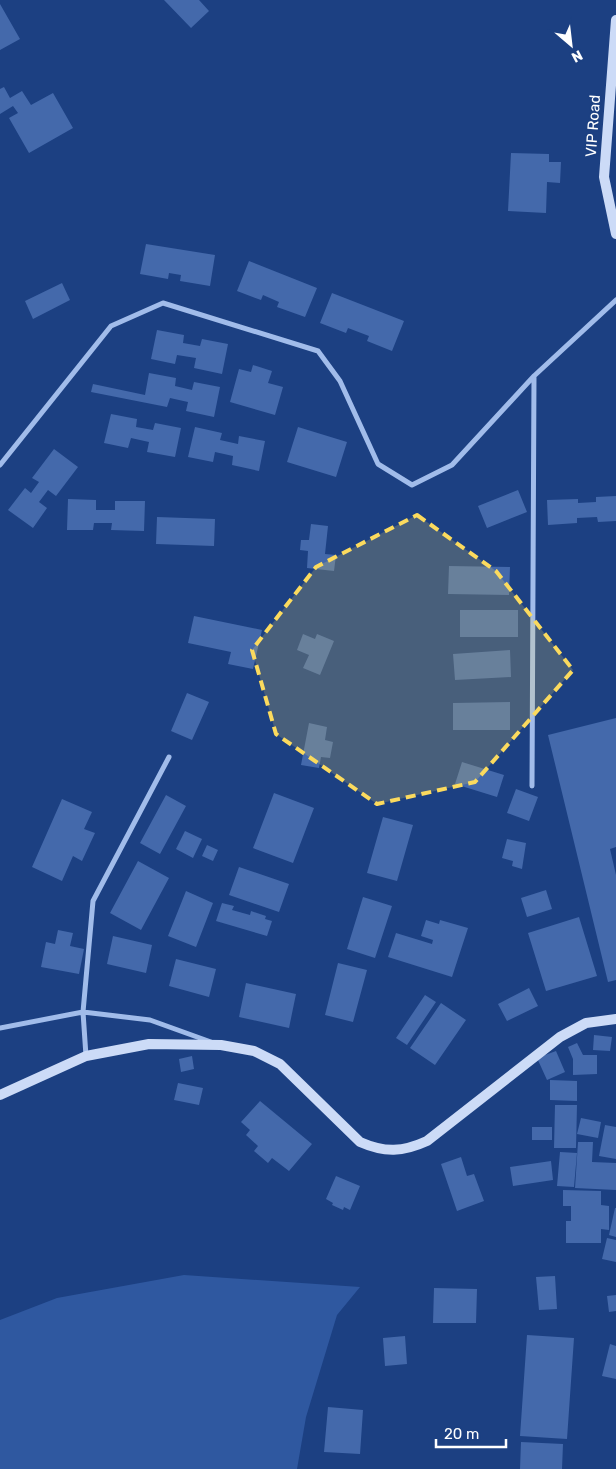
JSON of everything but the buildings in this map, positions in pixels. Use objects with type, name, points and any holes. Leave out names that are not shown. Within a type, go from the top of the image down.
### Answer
[{"type":"main road","name":"VIP Road","points":[[616,20],[604,177],[616,234]]},
{"type":"main road","points":[[0,1095],[86,1056],[149,1044],[220,1045],[254,1052],[280,1064],[360,1142],[375,1149],[390,1151],[414,1147],[428,1141],[560,1037],[586,1023],[616,1019]]},
{"type":"street","points":[[0,465],[111,326],[163,303],[318,351],[340,382],[378,464],[412,485],[452,465],[534,376],[616,300]]},
{"type":"street","points":[[532,786],[534,376]]},
{"type":"street","points":[[86,1056],[83,1012],[93,901],[169,757]]},
{"type":"street","points":[[0,1028],[83,1012],[150,1020],[220,1045]]},
{"type":"highlighted area","points":[[417,515],[496,571],[573,670],[475,782],[377,804],[276,734],[252,650],[316,567]]},
{"type":"shaded area","points":[[184,1275],[360,1287],[337,1315],[306,1417],[297,1469],[0,1469],[0,1320],[57,1298]]}]
